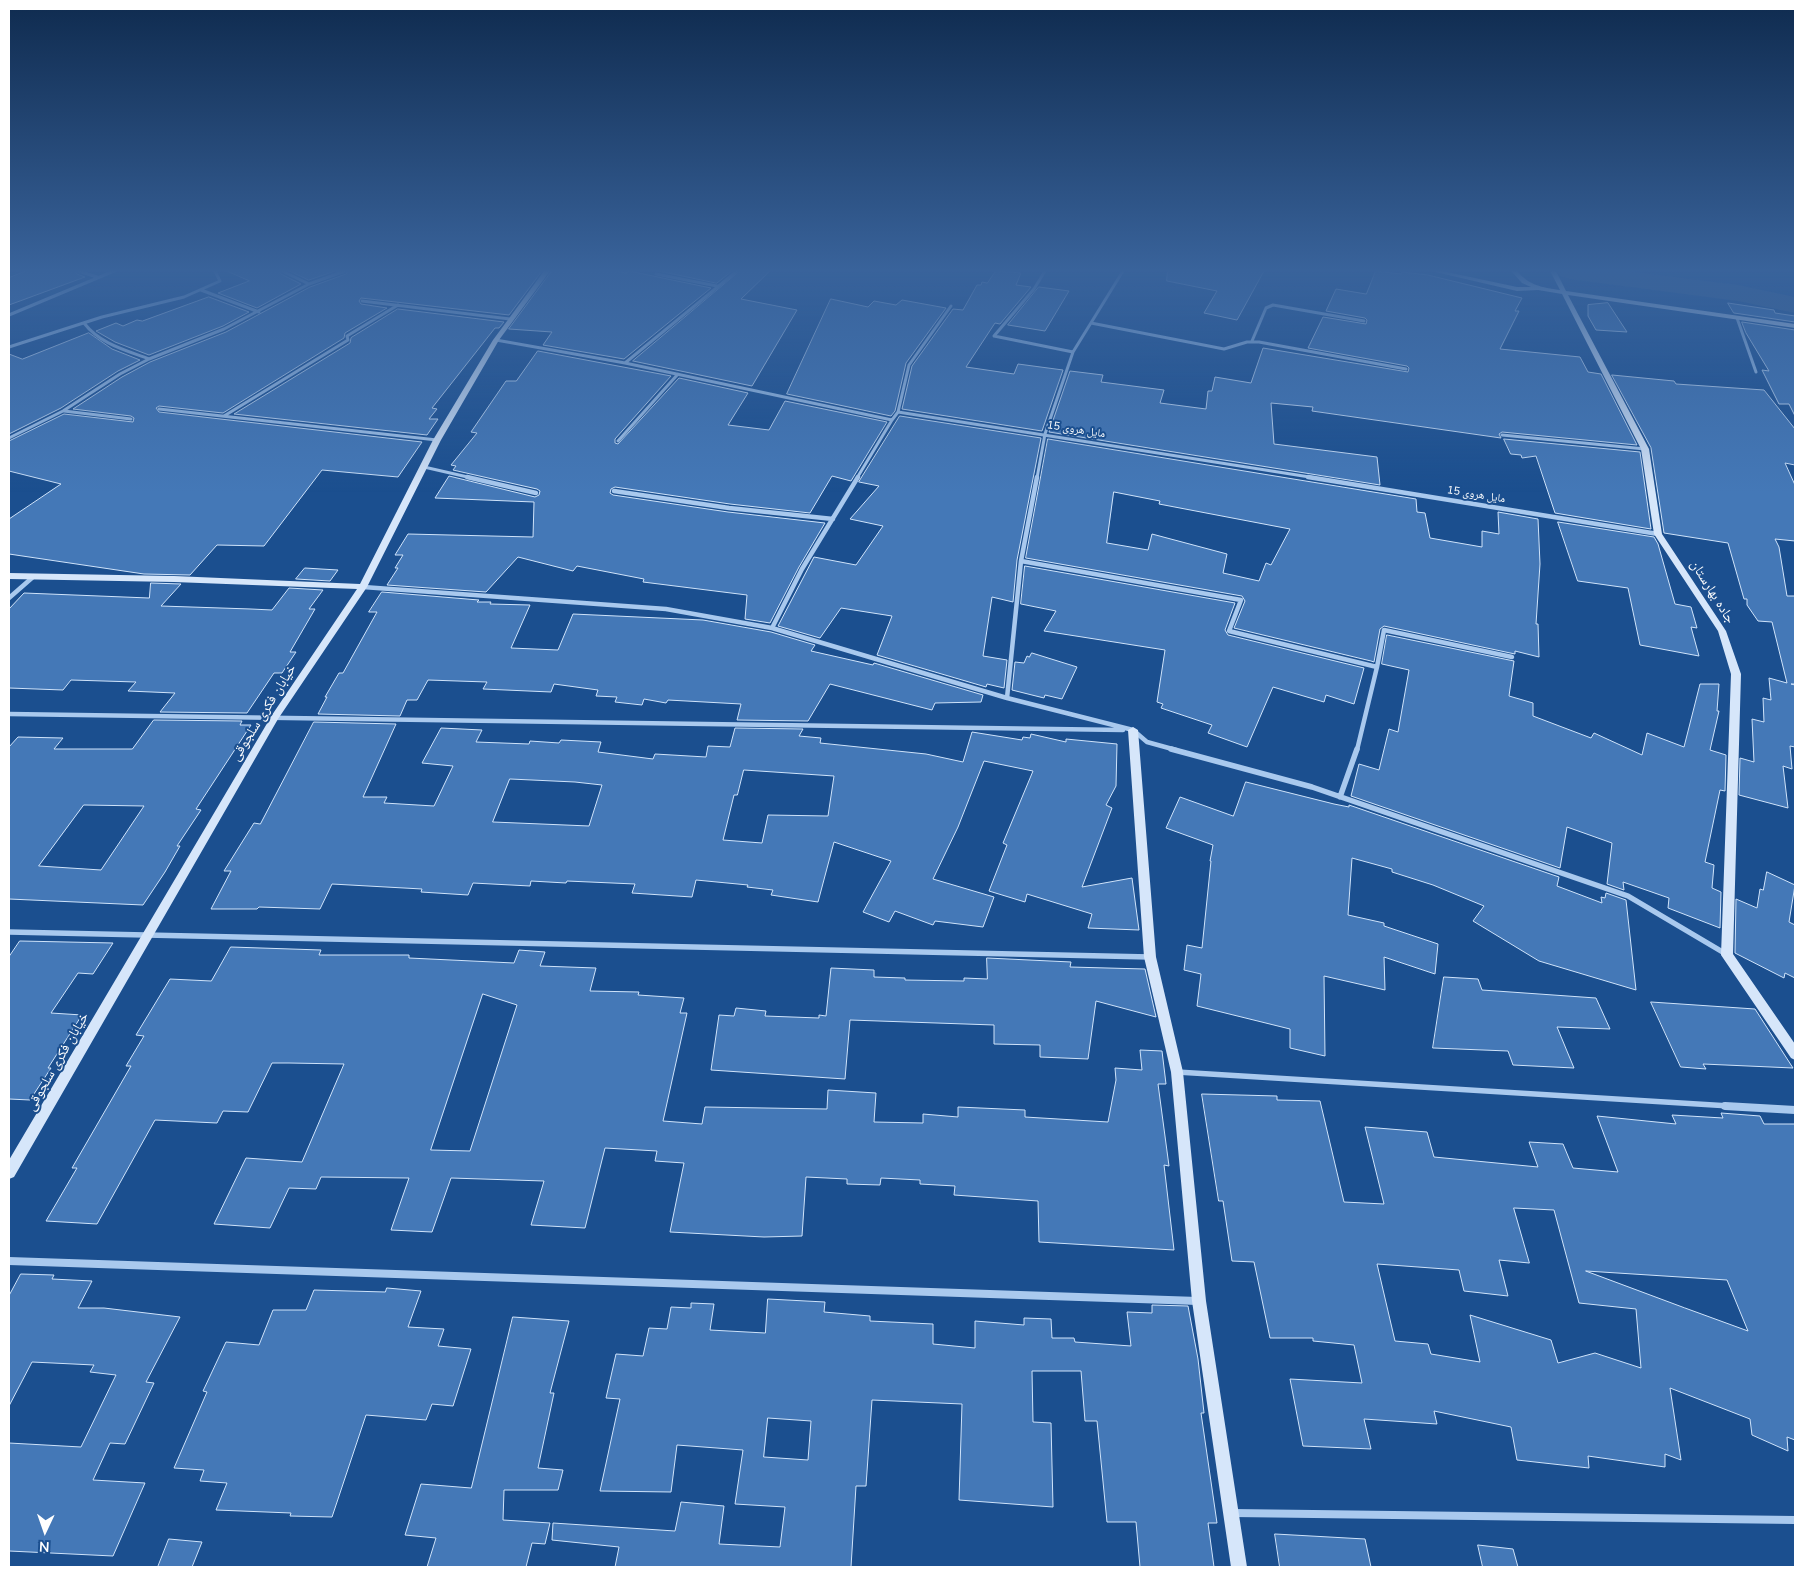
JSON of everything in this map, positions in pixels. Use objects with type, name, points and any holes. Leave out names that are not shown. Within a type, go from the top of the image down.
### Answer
[{"type":"street","points":[[113,345],[148,359]]},
{"type":"street","points":[[9,438],[63,411],[120,374],[148,359],[182,345]]},
{"type":"street","points":[[224,416],[341,345]]},
{"type":"street","name":"خیابان فکری سلجوقی","points":[[9,1172],[275,717],[363,587],[437,440],[493,345]]},
{"type":"street","points":[[522,345],[625,363],[892,420]]},
{"type":"street","points":[[625,363],[647,345]]},
{"type":"street","points":[[772,628],[802,569],[898,412],[909,365],[924,345]]},
{"type":"street","points":[[1036,345],[1073,352]]},
{"type":"street","points":[[1008,698],[1021,561],[1045,434],[1073,352],[1078,345]]},
{"type":"street","points":[[1201,345],[1224,349],[1240,345]]},
{"type":"street","points":[[1272,345],[1406,369]]},
{"type":"street","name":"جاده بهارستان","points":[[1591,345],[1645,449],[1658,534],[1722,631],[1736,674],[1727,955]]},
{"type":"street","points":[[1746,345],[1756,372]]},
{"type":"street","points":[[618,441],[678,374]]},
{"type":"street","points":[[159,409],[437,440]]},
{"type":"street","points":[[63,411],[131,419]]},
{"type":"street","name":"مایل هروی 15","points":[[898,412],[1045,434],[1658,534]]},
{"type":"street","points":[[1502,435],[1645,449]]},
{"type":"street","points":[[424,467],[536,493]]},
{"type":"street","points":[[614,491],[729,508],[833,519]]},
{"type":"street","points":[[1021,561],[1241,600],[1229,630],[1377,667]]},
{"type":"street","points":[[9,576],[174,579],[363,587],[666,609],[772,628],[1008,698],[1133,730],[1147,742],[1312,787],[1541,868],[1628,896],[1727,955],[1795,1054]]},
{"type":"street","points":[[9,598],[33,577]]},
{"type":"street","points":[[1340,797],[1361,737],[1384,630],[1512,658]]},
{"type":"street","points":[[9,714],[1133,730]]},
{"type":"street","points":[[1133,730],[1150,957],[1176,1072],[1199,1301],[1239,1567]]},
{"type":"street","points":[[9,932],[1150,957]]},
{"type":"street","points":[[1176,1072],[1795,1110]]},
{"type":"street","points":[[9,1262],[1199,1301]]},
{"type":"street","points":[[1230,1513],[1795,1520]]},
{"type":"building","points":[[59,345],[106,345],[140,360],[118,371],[61,408],[9,434],[9,354],[22,359]]},
{"type":"building","points":[[122,345],[176,345],[149,355]]},
{"type":"building","points":[[194,345],[333,345],[223,413],[159,406],[156,408],[159,412],[422,442],[398,477],[322,470],[264,546],[217,545],[190,575],[144,574],[9,554],[9,519],[61,484],[9,471],[9,441],[64,414],[133,422],[134,418],[131,416],[73,409],[122,377],[150,362]]},
{"type":"building","points":[[347,345],[482,345],[432,408],[437,409],[429,419],[438,419],[427,435],[234,414]]},
{"type":"building","points":[[543,345],[642,345],[624,359]]},
{"type":"building","points":[[653,345],[777,345],[752,386],[633,361]]},
{"type":"building","points":[[810,345],[919,345],[906,363],[895,411],[891,416],[787,394]]},
{"type":"building","points":[[927,345],[981,345],[966,367],[1014,374],[1018,364],[1063,370],[1042,431],[902,409],[912,366]]},
{"type":"building","points":[[1310,345],[1502,345],[1500,349],[1580,357],[1588,372],[1601,374],[1637,445],[1502,432],[1499,434],[1501,438],[1312,411],[1313,407],[1271,403],[1274,444],[1377,457],[1380,485],[1049,432],[1070,371],[1103,375],[1101,382],[1164,390],[1160,403],[1206,409],[1208,391],[1212,391],[1215,377],[1251,383],[1263,348],[1408,372],[1409,368],[1407,366],[1308,348]]},
{"type":"building","points":[[1753,345],[1795,345],[1795,416],[1789,404],[1779,404],[1762,370],[1769,371]]},
{"type":"building","points":[[538,351],[671,376],[615,439],[615,443],[618,444],[679,378],[748,393],[728,425],[769,430],[785,401],[887,422],[851,481],[832,476],[810,513],[730,504],[615,487],[611,489],[610,493],[613,495],[728,512],[825,523],[799,567],[770,623],[745,619],[747,595],[643,582],[644,579],[577,566],[573,571],[518,557],[486,592],[387,585],[398,568],[395,568],[403,555],[395,555],[408,534],[533,537],[534,502],[435,498],[449,476],[535,497],[539,495],[540,491],[537,489],[453,470],[456,466],[451,465],[477,433],[471,432],[506,381],[516,381]]},
{"type":"building","points":[[1612,375],[1674,381],[1676,384],[1764,390],[1795,429],[1795,465],[1785,463],[1795,485],[1795,541],[1775,539],[1779,547],[1787,596],[1795,596],[1795,684],[1791,684],[1795,685],[1795,747],[1790,746],[1792,769],[1783,766],[1788,808],[1739,795],[1740,758],[1754,762],[1752,719],[1764,722],[1763,698],[1771,700],[1769,678],[1787,683],[1772,622],[1758,621],[1747,605],[1747,599],[1744,599],[1728,543],[1664,533],[1651,448]]},
{"type":"building","points":[[900,416],[1041,438],[1017,560],[1013,602],[992,597],[983,656],[1007,660],[1004,688],[987,684],[986,687],[877,655],[892,616],[841,608],[820,638],[778,626],[814,557],[856,565],[883,526],[850,519],[879,486],[859,482]]},
{"type":"building","points":[[1048,439],[1416,499],[1417,512],[1425,513],[1430,538],[1482,547],[1482,531],[1499,534],[1498,512],[1538,519],[1540,564],[1536,624],[1538,624],[1539,657],[1515,651],[1515,654],[1384,626],[1380,629],[1374,662],[1234,628],[1245,601],[1242,596],[1026,558]],"holes":[[[1114,492],[1160,501],[1159,504],[1290,529],[1271,565],[1266,563],[1259,581],[1223,573],[1227,554],[1152,534],[1148,550],[1107,543]]]},
{"type":"building","points":[[1504,439],[1640,452],[1651,529],[1555,513],[1536,456],[1522,458],[1521,455],[1511,454]]},
{"type":"building","points":[[1558,522],[1654,537],[1658,544],[1675,604],[1691,607],[1697,628],[1691,627],[1699,656],[1640,645],[1628,588],[1578,581]]},
{"type":"building","points":[[1025,566],[1235,603],[1225,630],[1228,635],[1364,668],[1354,704],[1326,695],[1324,702],[1273,687],[1247,747],[1208,733],[1212,725],[1161,708],[1163,704],[1157,702],[1165,650],[1044,631],[1056,611],[1021,604]]},
{"type":"building","points":[[305,568],[338,570],[330,581],[296,579]]},
{"type":"building","points":[[151,583],[181,584],[161,606],[272,610],[289,588],[323,590],[309,609],[315,609],[290,652],[296,652],[282,673],[274,673],[247,713],[160,712],[175,693],[128,691],[136,682],[71,680],[63,690],[9,688],[9,609],[24,593],[149,598]]},
{"type":"building","points":[[382,592],[479,600],[477,602],[491,602],[490,604],[530,605],[511,648],[558,650],[573,614],[703,620],[771,632],[815,645],[811,651],[873,665],[874,663],[983,695],[981,702],[935,703],[932,710],[830,684],[808,721],[737,720],[741,704],[668,700],[666,703],[644,699],[642,705],[615,702],[617,697],[596,696],[598,690],[554,684],[551,692],[483,689],[487,682],[428,680],[417,700],[407,700],[400,716],[318,714],[327,697],[325,697],[339,673],[343,673],[377,612],[369,612]]},
{"type":"building","points":[[1387,635],[1514,661],[1509,696],[1533,703],[1533,716],[1591,738],[1594,733],[1642,755],[1647,733],[1684,747],[1700,684],[1719,684],[1717,711],[1719,711],[1710,750],[1726,755],[1725,791],[1720,790],[1705,862],[1714,865],[1712,888],[1721,892],[1720,928],[1668,908],[1669,898],[1623,882],[1624,890],[1607,884],[1612,843],[1567,827],[1560,868],[1351,796],[1359,764],[1379,770],[1389,729],[1398,732],[1409,670],[1382,664]]},
{"type":"building","points":[[1032,653],[1077,667],[1062,699],[1045,695],[1044,698],[1012,690],[1015,662],[1024,663],[1027,656],[1029,657]]},
{"type":"building","points":[[154,720],[242,721],[240,725],[251,725],[196,809],[201,810],[177,846],[180,846],[143,905],[9,899],[9,747],[18,737],[63,738],[54,749],[132,749]],"holes":[[[84,805],[144,806],[101,870],[39,866]]]},
{"type":"building","points":[[314,722],[396,724],[363,797],[387,797],[384,803],[434,806],[453,766],[422,763],[441,728],[482,730],[476,742],[529,744],[530,741],[559,743],[561,740],[601,742],[598,752],[653,759],[655,754],[706,757],[708,746],[730,747],[735,728],[803,729],[799,736],[821,738],[820,743],[926,754],[963,762],[972,732],[1022,740],[1023,737],[1030,738],[1031,734],[1066,742],[1066,739],[1117,744],[1116,786],[1106,805],[1112,808],[1082,887],[1132,878],[1139,930],[1088,928],[1092,914],[1027,894],[1025,902],[989,891],[1007,845],[1003,843],[1033,771],[984,761],[958,827],[933,879],[994,897],[983,927],[935,921],[933,925],[895,911],[889,922],[863,912],[891,861],[834,842],[818,902],[771,895],[773,890],[747,887],[748,885],[696,880],[692,897],[632,893],[635,884],[531,881],[530,886],[473,883],[468,895],[421,892],[422,889],[332,884],[320,909],[259,907],[257,909],[211,909],[231,871],[224,871],[254,823],[260,824]],"holes":[[[744,770],[834,776],[828,816],[768,815],[762,843],[723,840],[734,795],[737,795]],[[510,779],[575,782],[602,785],[589,826],[493,822]]]},
{"type":"building","points":[[1246,782],[1334,804],[1349,807],[1349,805],[1559,877],[1557,886],[1602,903],[1601,897],[1605,898],[1606,893],[1626,900],[1636,990],[1539,961],[1473,921],[1484,906],[1433,885],[1392,872],[1392,869],[1352,858],[1348,915],[1384,923],[1384,926],[1438,944],[1435,974],[1384,957],[1385,990],[1324,976],[1325,1056],[1290,1048],[1290,1029],[1197,1006],[1201,974],[1184,970],[1187,945],[1202,948],[1213,845],[1166,828],[1180,797],[1233,816]]},
{"type":"building","points":[[1767,872],[1795,885],[1789,922],[1795,925],[1795,978],[1785,973],[1784,978],[1735,953],[1736,899],[1757,908],[1760,889],[1763,890]]},
{"type":"building","points":[[20,941],[113,943],[93,974],[78,973],[51,1013],[82,1015],[30,1100],[9,1099],[9,957]]},
{"type":"building","points":[[231,947],[321,950],[319,955],[409,955],[409,958],[514,963],[519,950],[545,952],[540,966],[596,968],[590,991],[639,992],[638,995],[684,998],[680,1013],[687,1013],[663,1121],[702,1124],[705,1107],[827,1109],[828,1090],[876,1093],[874,1122],[923,1123],[923,1114],[958,1117],[958,1107],[1025,1110],[1025,1117],[1108,1122],[1116,1080],[1115,1068],[1142,1070],[1140,1050],[1162,1051],[1166,1084],[1158,1084],[1169,1166],[1164,1165],[1174,1250],[1039,1242],[1038,1201],[954,1195],[955,1186],[920,1184],[920,1180],[881,1178],[880,1185],[847,1184],[847,1179],[806,1177],[802,1236],[764,1237],[670,1232],[684,1163],[655,1161],[657,1151],[605,1148],[585,1228],[531,1225],[544,1181],[451,1178],[432,1232],[391,1230],[409,1178],[321,1177],[316,1189],[289,1188],[270,1228],[214,1224],[246,1158],[302,1162],[344,1064],[272,1063],[248,1112],[223,1111],[217,1123],[155,1120],[97,1224],[46,1221],[77,1168],[72,1168],[131,1066],[126,1066],[144,1036],[136,1035],[170,979],[211,981]],"holes":[[[483,994],[517,1005],[470,1151],[431,1150]]]},
{"type":"building","points":[[987,958],[1071,962],[1070,967],[1145,969],[1156,1017],[1096,1001],[1088,1059],[1040,1057],[1040,1045],[994,1044],[994,1025],[850,1020],[845,1079],[711,1070],[719,1015],[734,1016],[736,1008],[766,1011],[765,1016],[819,1018],[819,1015],[826,1016],[831,968],[874,970],[874,977],[905,978],[905,980],[964,981],[964,978],[987,979]]},
{"type":"building","points":[[1444,977],[1478,979],[1482,990],[1596,998],[1610,1029],[1557,1027],[1574,1068],[1513,1065],[1508,1051],[1433,1048]]},
{"type":"building","points":[[1651,1002],[1755,1009],[1793,1068],[1703,1064],[1706,1069],[1681,1067]]},
{"type":"building","points":[[1202,1094],[1277,1096],[1277,1100],[1320,1101],[1344,1202],[1384,1204],[1365,1127],[1427,1132],[1434,1157],[1538,1167],[1529,1142],[1563,1144],[1573,1168],[1618,1172],[1597,1116],[1676,1124],[1672,1115],[1723,1118],[1721,1113],[1760,1116],[1764,1124],[1795,1124],[1795,1440],[1787,1437],[1788,1451],[1752,1435],[1750,1419],[1670,1388],[1681,1460],[1665,1454],[1665,1467],[1588,1456],[1589,1468],[1517,1460],[1511,1427],[1434,1411],[1437,1424],[1364,1419],[1371,1449],[1303,1446],[1290,1379],[1362,1383],[1354,1345],[1313,1341],[1313,1338],[1270,1338],[1254,1262],[1232,1261],[1223,1201],[1219,1201]],"holes":[[[1514,1208],[1554,1210],[1579,1303],[1636,1309],[1641,1368],[1595,1353],[1558,1363],[1551,1340],[1470,1315],[1480,1362],[1431,1354],[1428,1344],[1395,1341],[1377,1264],[1459,1270],[1464,1291],[1508,1296],[1499,1260],[1529,1263]],[[1586,1271],[1727,1280],[1748,1331],[1685,1308]]]},
{"type":"building","points":[[21,1274],[54,1275],[52,1279],[92,1281],[78,1308],[104,1308],[180,1317],[146,1382],[154,1383],[125,1444],[110,1443],[93,1480],[145,1483],[113,1556],[9,1551],[9,1443],[81,1447],[116,1375],[90,1372],[94,1365],[32,1362],[9,1406],[9,1296]]},
{"type":"building","points":[[387,1288],[421,1291],[408,1327],[444,1329],[438,1346],[471,1349],[453,1406],[432,1404],[426,1420],[366,1415],[332,1517],[290,1516],[291,1513],[216,1510],[227,1483],[200,1481],[204,1470],[174,1468],[207,1392],[203,1391],[226,1342],[259,1345],[273,1310],[306,1310],[314,1290],[385,1292]]},
{"type":"building","points":[[768,1299],[825,1302],[824,1312],[870,1316],[870,1321],[933,1324],[933,1344],[975,1348],[975,1321],[1024,1325],[1024,1318],[1051,1319],[1052,1338],[1074,1338],[1075,1342],[1131,1346],[1127,1312],[1152,1313],[1152,1305],[1188,1306],[1198,1359],[1204,1413],[1201,1413],[1217,1523],[1208,1523],[1214,1567],[1140,1567],[1136,1522],[1107,1522],[1097,1421],[1085,1421],[1081,1371],[1032,1371],[1033,1422],[1051,1423],[1053,1507],[959,1500],[962,1404],[872,1400],[866,1486],[856,1486],[851,1567],[615,1567],[619,1547],[552,1540],[553,1523],[675,1531],[681,1502],[724,1506],[719,1544],[780,1547],[785,1507],[735,1504],[743,1450],[677,1445],[671,1492],[600,1491],[620,1399],[606,1398],[616,1354],[643,1356],[649,1328],[667,1329],[671,1307],[691,1308],[691,1303],[714,1304],[710,1330],[765,1333]],"holes":[[[768,1418],[811,1421],[808,1460],[764,1457]]]},
{"type":"building","points":[[513,1317],[569,1321],[550,1393],[554,1393],[538,1468],[563,1470],[558,1490],[504,1490],[503,1520],[550,1523],[545,1544],[532,1543],[526,1567],[427,1567],[436,1538],[405,1535],[421,1484],[471,1488]]},
{"type":"building","points":[[1275,1534],[1365,1539],[1371,1567],[1280,1567]]},
{"type":"building","points":[[169,1539],[202,1542],[192,1567],[158,1567]]},
{"type":"building","points":[[1478,1545],[1513,1549],[1518,1567],[1483,1567]]}]
